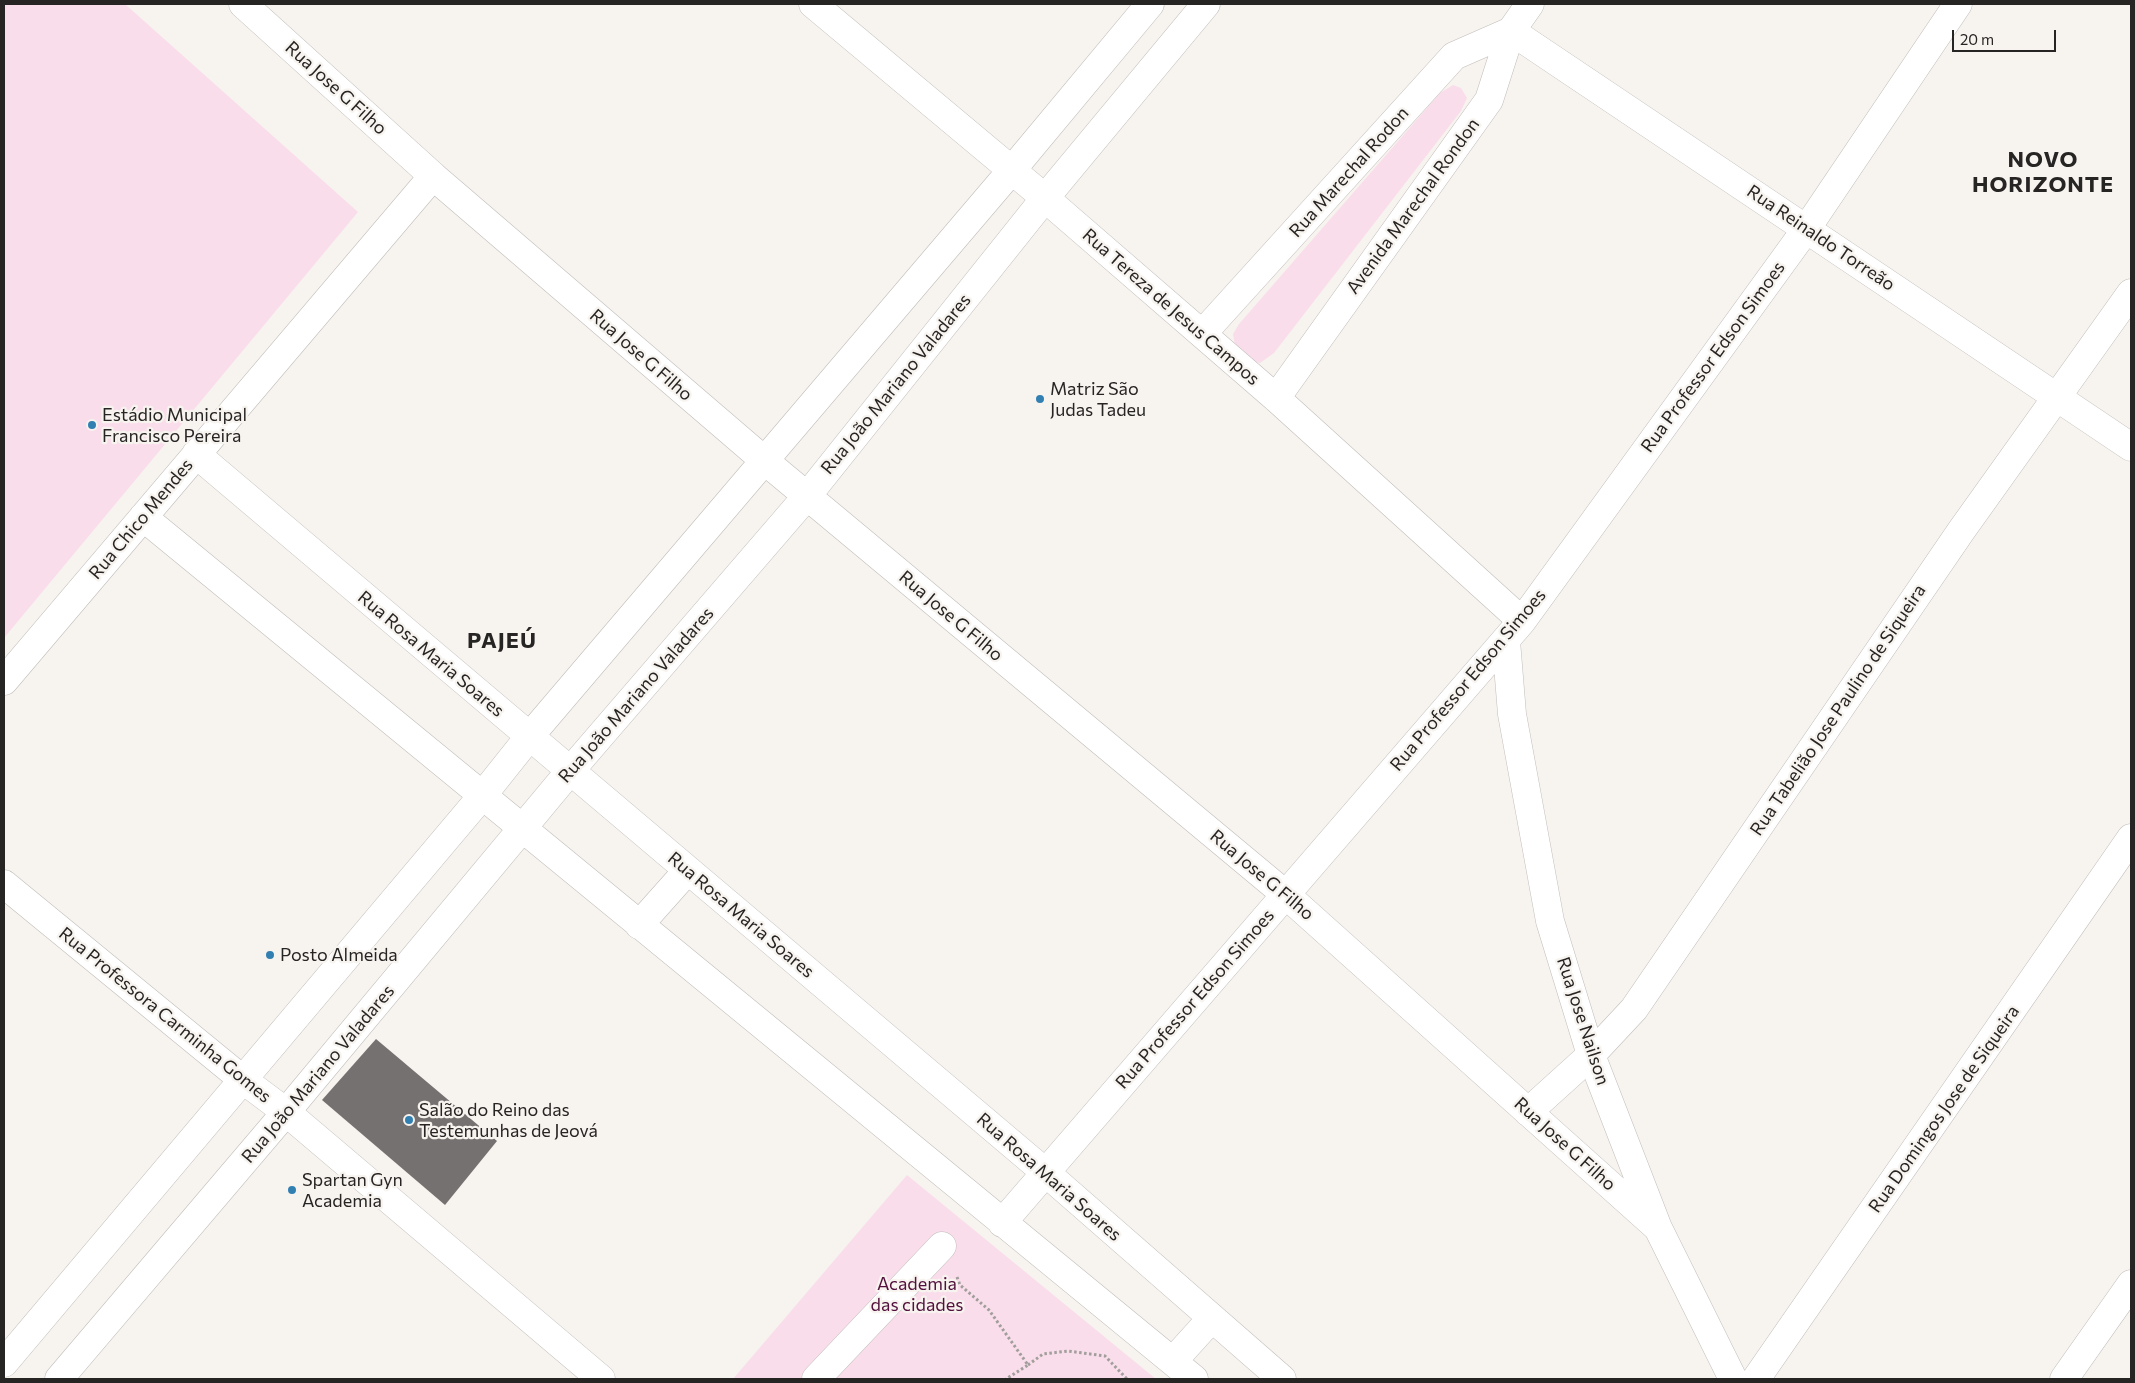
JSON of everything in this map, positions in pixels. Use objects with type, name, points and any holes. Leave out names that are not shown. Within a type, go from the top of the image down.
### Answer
[{"type":"street","name":"Rua Jose G Filho","points":[[243,4],[433,176],[765,461],[1285,894],[1658,1228]]},
{"type":"street","name":"Rua Tereza de Jesus Campos","points":[[812,4],[1045,198],[1276,398],[1514,631]]},
{"type":"street","points":[[4,1363],[482,796],[529,737],[1011,171],[1150,4]]},
{"type":"street","name":"Rua João Mariano Valadares","points":[[59,1379],[286,1112],[570,771],[807,496],[1045,198],[1206,4]]},
{"type":"street","name":"Avenida Marechal Rondon","points":[[1276,398],[1489,100],[1511,31],[1530,4]]},
{"type":"street","name":"Rua Professor Edson Simoes","points":[[1002,1222],[1514,631],[1807,228],[1958,4]]},
{"type":"street","name":"Rua Reinaldo Torreão","points":[[1511,31],[2131,447]]},
{"type":"street","name":"Rua Marechal Rodon","points":[[1202,334],[1454,56],[1511,31]]},
{"type":"street","name":"Rua Chico Mendes","points":[[4,681],[433,176]]},
{"type":"street","name":"Rua Tabelião Jose Paulino de Siqueira","points":[[1528,1112],[1591,1055],[1634,1008],[1961,531],[2131,293]]},
{"type":"street","name":"Rua Rosa Maria Soares","points":[[196,454],[1045,1172],[1282,1379]]},
{"type":"street","points":[[143,516],[1194,1379]]},
{"type":"street","name":"Rua Jose Nailson","points":[[1514,631],[1512,714],[1550,921],[1591,1055],[1658,1228],[1733,1379]]},
{"type":"street","name":"Rua Domingos Jose de Siqueira","points":[[1756,1379],[2131,838]]},
{"type":"street","points":[[639,925],[688,870]]},
{"type":"street","name":"Rua Professora Carminha Gomes","points":[[4,884],[242,1079],[286,1112],[601,1379]]},
{"type":"street","points":[[816,1379],[942,1246]]},
{"type":"street","points":[[2064,1379],[2131,1284]]},
{"type":"street","points":[[1173,1362],[1212,1318]]},
{"type":"street","points":[[4,1371],[17,1379]]},
{"type":"path","points":[[942,1246],[960,1285],[989,1310],[1028,1365]]},
{"type":"path","points":[[1006,1379],[1043,1354],[1068,1351],[1105,1356],[1127,1379]]},
{"type":"green space","name":"Estádio Municipal Francisco Pereira","points":[[4,4],[125,4],[358,212],[4,638]]},
{"type":"green space","points":[[1453,85],[1461,88],[1467,98],[1461,111],[1274,353],[1260,363],[1247,359],[1235,346],[1233,334],[1239,324],[1440,93]]},
{"type":"green space","name":"Academia das cidades","points":[[907,1175],[1156,1379],[733,1379]]},
{"type":"building","name":"Salão do Reino das Testemunhas de Jeová","points":[[376,1039],[497,1141],[445,1205],[322,1100]]},
{"type":"place","name":"Matriz São Judas Tadeu","points":[[1040,399]]},
{"type":"place","name":"Estádio Municipal Francisco Pereira","points":[[92,425]]},
{"type":"place","name":"Posto Almeida","points":[[270,955]]},
{"type":"place","name":"Salão do Reino das Testemunhas de Jeová","points":[[409,1120]]},
{"type":"place","name":"Spartan Gyn Academia","points":[[292,1190]]},
{"type":"district","name":"NOVO HORIZONTE","points":[[2043,172]]},
{"type":"district","name":"PAJEÚ","points":[[502,641]]}]
